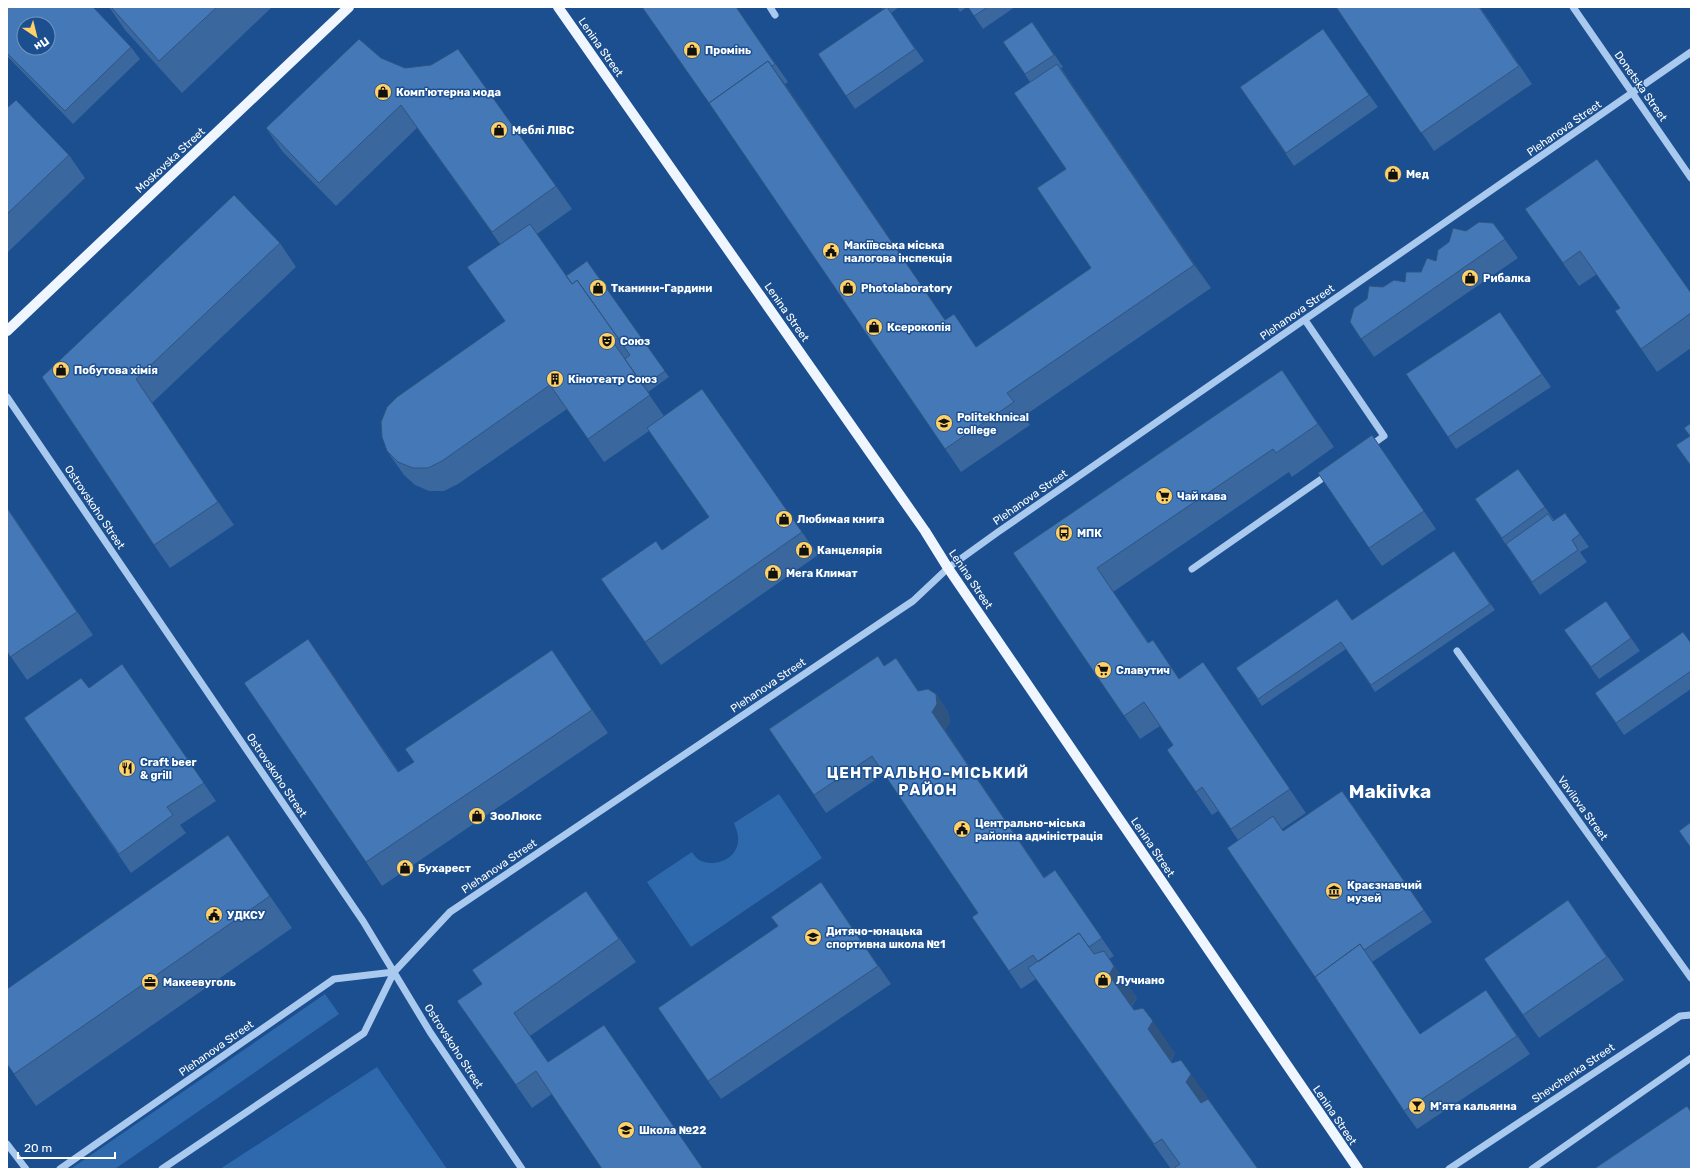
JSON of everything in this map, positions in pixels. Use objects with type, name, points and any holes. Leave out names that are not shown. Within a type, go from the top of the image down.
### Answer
[{"type":"main road","name":"Moskovska Street","points":[[7,331],[349,7]]},
{"type":"main road","name":"Lenina Street","points":[[558,7],[925,531],[948,568],[1358,1169]]},
{"type":"street","points":[[770,7],[775,15]]},
{"type":"street","name":"Donetska Street","points":[[1573,7],[1691,178]]},
{"type":"street","name":"Plehanova Street","points":[[162,1169],[364,1033],[394,972],[450,912],[913,601],[948,568],[1691,52]]},
{"type":"street","points":[[1305,320],[1384,436],[1365,449]]},
{"type":"street","name":"Ostrovskoho Street","points":[[7,397],[363,921],[430,1032],[522,1169]]},
{"type":"street","points":[[1192,569],[1339,467]]},
{"type":"street","name":"Vavilova Street","points":[[1457,652],[1691,978]]},
{"type":"street","name":"Plehanova Street","points":[[60,1169],[334,979],[394,972]]},
{"type":"street","name":"Shevchenka Street","points":[[1449,1169],[1680,1016],[1691,1015]]},
{"type":"street","points":[[1532,1169],[1691,1058]]},
{"type":"street","points":[[7,1144],[26,1169]]},
{"type":"shaded area","points":[[779,794],[822,858],[691,947],[647,882],[692,852],[701,861],[707,863],[719,862],[729,857],[736,848],[738,842],[738,834],[734,823]]},
{"type":"shaded area","points":[[325,994],[339,1014],[115,1169],[72,1168]]},
{"type":"shaded area","points":[[377,1067],[447,1169],[220,1169]]},
{"type":"building","points":[[7,7],[93,7],[131,47],[65,111],[7,53]]},
{"type":"building","points":[[111,7],[217,7],[159,61]]},
{"type":"building","points":[[642,7],[736,7],[775,64],[772,66],[768,61],[709,103]]},
{"type":"building","points":[[887,7],[915,49],[846,96],[818,54]]},
{"type":"building","points":[[968,7],[988,7],[974,16]]},
{"type":"building","points":[[1336,7],[1479,7],[1519,66],[1421,133]]},
{"type":"building","points":[[1032,22],[1054,55],[1025,74],[1003,42]]},
{"type":"building","points":[[1323,29],[1369,95],[1286,153],[1240,87]]},
{"type":"building","points":[[359,39],[381,58],[405,68],[431,65],[458,49],[556,186],[492,232],[401,105],[319,183],[266,128]]},
{"type":"building","points":[[768,61],[945,320],[954,314],[976,347],[1091,268],[1037,188],[1066,169],[1014,93],[1057,64],[1194,265],[1007,393],[1014,402],[945,449],[709,103]]},
{"type":"building","points":[[16,100],[69,155],[7,214],[7,108]]},
{"type":"building","points":[[1597,159],[1691,293],[1691,313],[1641,349],[1615,311],[1620,308],[1580,251],[1563,263],[1525,209]]},
{"type":"building","points":[[234,195],[280,243],[136,379],[218,502],[154,545],[42,377]]},
{"type":"building","points":[[1479,222],[1493,223],[1505,239],[1361,339],[1350,322],[1354,308],[1367,299],[1369,286],[1383,287],[1394,280],[1405,282],[1406,272],[1421,272],[1427,258],[1436,261],[1438,250],[1449,242],[1453,228],[1466,231]]},
{"type":"building","name":"Кінотеатр Союз","points":[[530,224],[572,284],[577,280],[618,338],[613,342],[650,395],[588,439],[550,385],[442,461],[428,468],[413,468],[398,462],[387,451],[382,437],[381,422],[387,407],[397,397],[505,321],[467,267]]},
{"type":"building","points":[[587,261],[665,371],[643,386],[625,359],[630,355],[577,280],[572,284],[566,276]]},
{"type":"building","points":[[1500,312],[1542,374],[1448,437],[1406,374]]},
{"type":"building","points":[[1282,370],[1318,424],[1276,453],[1273,449],[1097,568],[1148,643],[1153,640],[1179,679],[1203,662],[1290,789],[1231,829],[1202,787],[1196,792],[1167,750],[1173,745],[1144,702],[1124,716],[1013,553]]},
{"type":"building","points":[[702,389],[802,532],[645,642],[601,579],[656,541],[662,550],[709,517],[647,428]]},
{"type":"building","points":[[1691,423],[1691,466],[1676,445],[1690,436],[1684,428]]},
{"type":"building","points":[[1372,435],[1424,511],[1369,548],[1318,473]]},
{"type":"building","points":[[1518,469],[1545,507],[1502,538],[1475,499]]},
{"type":"building","points":[[7,508],[77,612],[10,657],[7,651]]},
{"type":"building","points":[[1565,513],[1580,534],[1572,540],[1578,550],[1532,582],[1506,544],[1548,514],[1553,521]]},
{"type":"building","points":[[1454,551],[1490,604],[1371,685],[1341,642],[1258,699],[1236,668],[1337,599],[1352,620]]},
{"type":"building","points":[[1606,601],[1631,638],[1591,667],[1564,630]]},
{"type":"building","points":[[1683,632],[1691,643],[1691,671],[1616,723],[1595,693]]},
{"type":"building","points":[[308,639],[398,772],[414,762],[405,749],[552,650],[592,710],[366,862],[244,683]]},
{"type":"building","points":[[878,656],[884,666],[896,658],[918,691],[928,689],[936,694],[937,704],[932,712],[1044,878],[1055,870],[1102,938],[1089,947],[1079,933],[1038,962],[1033,955],[1009,971],[972,917],[978,913],[872,756],[814,795],[769,729]]},
{"type":"building","name":"Craft beer & grill","points":[[122,664],[204,783],[167,807],[173,815],[119,854],[24,718],[81,678],[89,688]]},
{"type":"building","name":"Краєзнавчий музей","points":[[1342,791],[1424,910],[1364,950],[1360,944],[1315,977],[1227,848],[1273,816],[1283,831]]},
{"type":"building","points":[[1691,822],[1691,848],[1679,831]]},
{"type":"building","points":[[228,835],[270,896],[14,1074],[7,1064],[7,989]]},
{"type":"building","points":[[821,882],[878,966],[708,1081],[658,1008],[778,926],[771,917]]},
{"type":"building","points":[[586,891],[619,939],[514,1013],[548,1062],[604,1025],[703,1169],[602,1169],[536,1071],[516,1085],[457,1001],[482,984],[472,970]]},
{"type":"building","points":[[1568,900],[1607,957],[1523,1015],[1484,959]]},
{"type":"building","points":[[1079,933],[1094,954],[1104,951],[1114,966],[1109,975],[1134,1010],[1143,1008],[1153,1021],[1148,1029],[1172,1063],[1181,1060],[1191,1074],[1186,1082],[1201,1103],[1208,1099],[1258,1169],[1173,1169],[1180,1164],[1162,1139],[1154,1144],[1028,968]]},
{"type":"building","points":[[1360,944],[1420,1034],[1486,990],[1517,1036],[1404,1111],[1315,977]]},
{"type":"building","points":[[1687,1106],[1691,1112],[1691,1169],[1594,1169]]},
{"type":"place","name":"Промінь","points":[[692,50]]},
{"type":"place","name":"Комп'ютерна мода","points":[[383,92]]},
{"type":"place","name":"Меблі ЛІВС","points":[[499,130]]},
{"type":"place","name":"Мед","points":[[1393,174]]},
{"type":"place","name":"Макіївська міська налогова інспекція","points":[[831,251]]},
{"type":"place","name":"Рибалка","points":[[1470,278]]},
{"type":"place","name":"Тканини-Гардини","points":[[598,288]]},
{"type":"place","name":"Photolaboratory","points":[[848,288]]},
{"type":"place","name":"Ксерокопія","points":[[874,327]]},
{"type":"place","name":"Союз","points":[[607,341]]},
{"type":"place","name":"Побутова хімія","points":[[61,370]]},
{"type":"place","name":"Кінотеатр Союз","points":[[555,379]]},
{"type":"place","name":"Politekhnical college","points":[[944,423]]},
{"type":"place","name":"Чай кава","points":[[1164,496]]},
{"type":"place","name":"Любимая книга","points":[[784,519]]},
{"type":"place","name":"МПК","points":[[1064,533]]},
{"type":"place","name":"Канцелярія","points":[[804,550]]},
{"type":"place","name":"Мега Климат","points":[[773,573]]},
{"type":"place","name":"Славутич","points":[[1103,670]]},
{"type":"place","name":"Craft beer & grill","points":[[127,768]]},
{"type":"place","name":"ЗооЛюкс","points":[[477,816]]},
{"type":"place","name":"Центрально-міська районна адміністрація","points":[[962,829]]},
{"type":"place","name":"Бухарест","points":[[405,868]]},
{"type":"place","name":"Краєзнавчий музей","points":[[1334,891]]},
{"type":"place","name":"УДКСУ","points":[[214,915]]},
{"type":"place","name":"Дитячо-юнацька спортивна школа №1","points":[[813,937]]},
{"type":"place","name":"Лучиано","points":[[1103,980]]},
{"type":"place","name":"Макеевуголь","points":[[150,982]]},
{"type":"place","name":"М'ята кальянна","points":[[1417,1106]]},
{"type":"place","name":"Школа №22","points":[[626,1130]]},
{"type":"district","name":"ЦЕНТРАЛЬНО-МІСЬКИЙ РАЙОН","points":[[928,782]]},
{"type":"district","name":"Makiivka","points":[[1390,791]]}]
